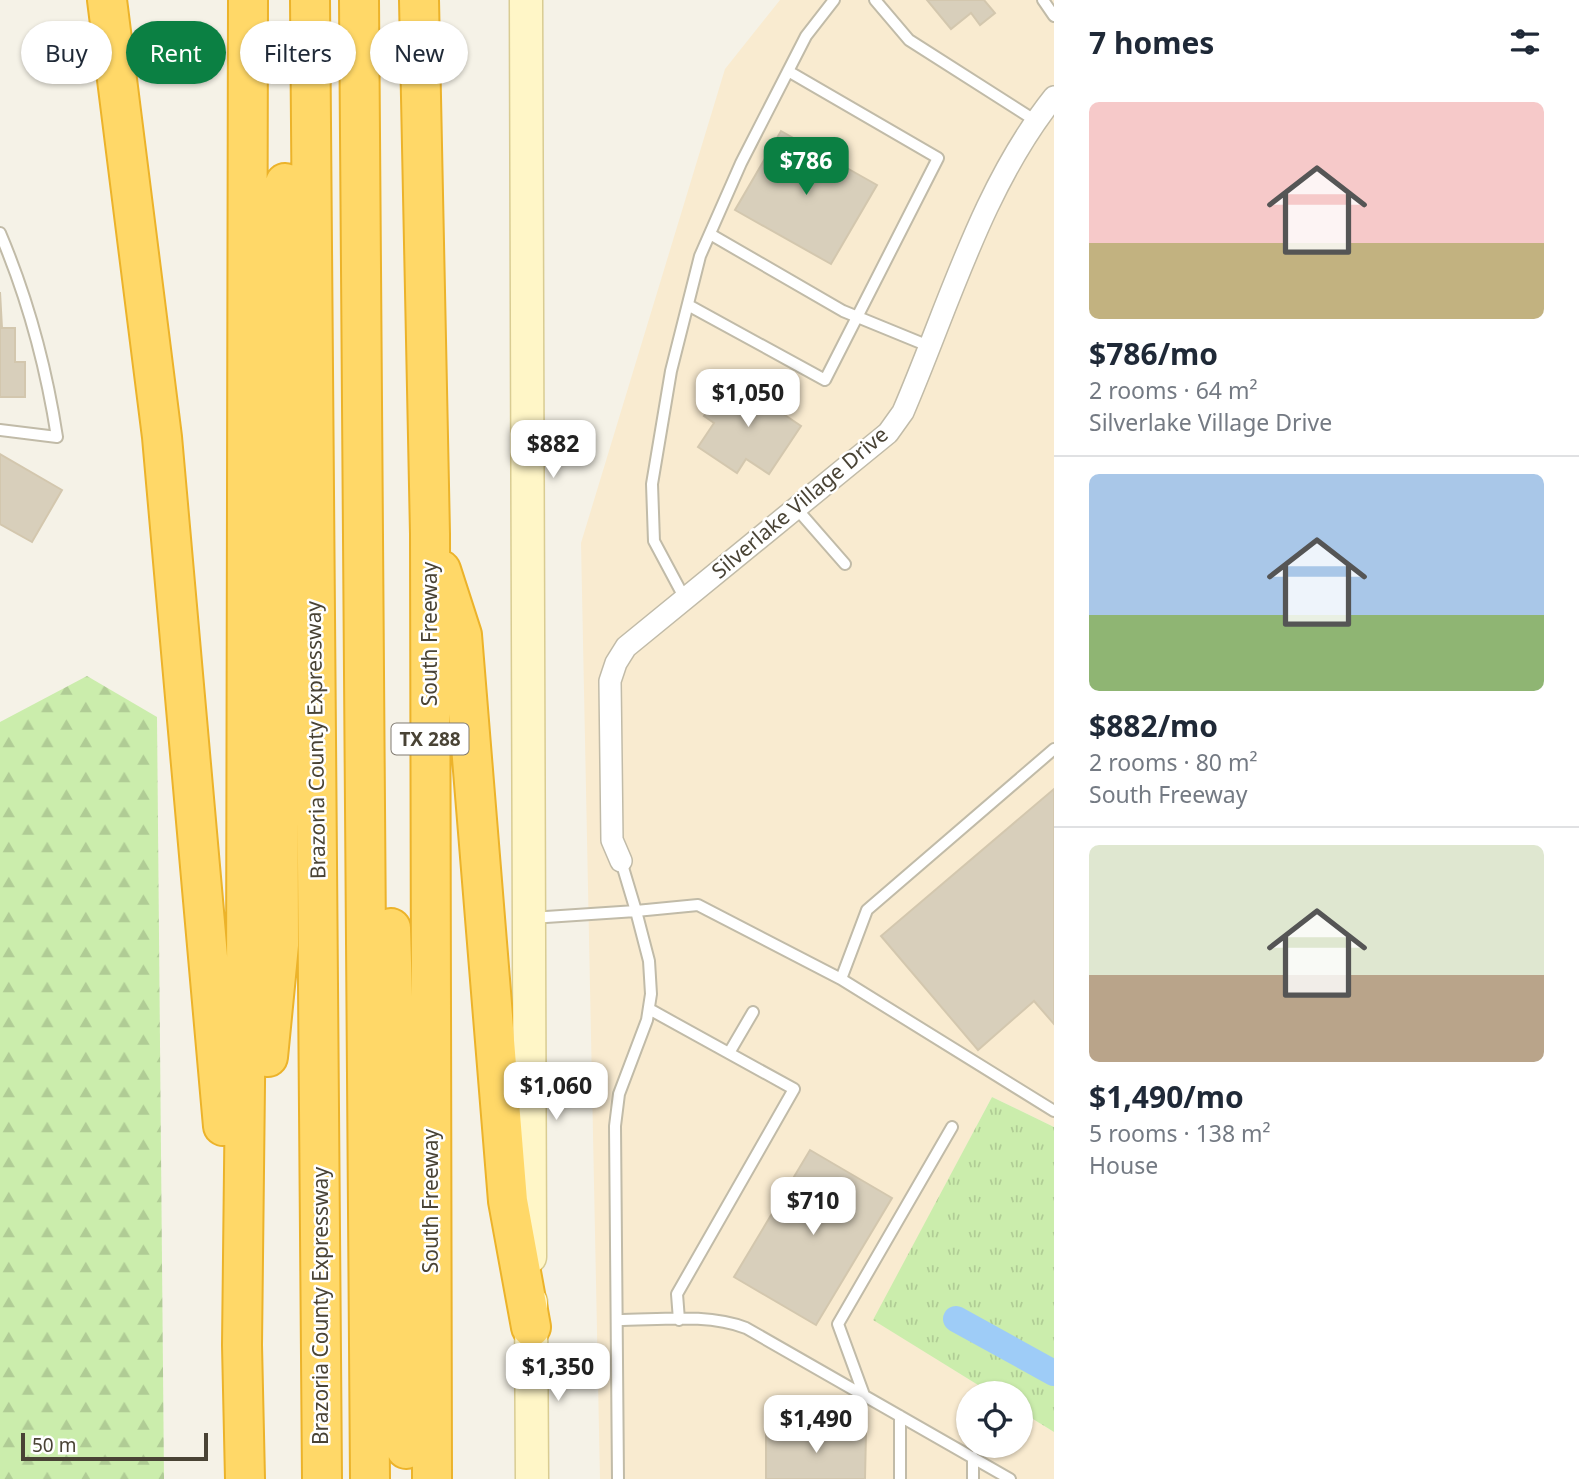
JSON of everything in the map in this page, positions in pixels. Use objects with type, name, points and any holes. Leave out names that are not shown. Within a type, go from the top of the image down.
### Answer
[{"type":"highway","points":[[107,0],[162,437],[242,1345]]},
{"type":"highway","points":[[245,1479],[242,1345],[248,0]]},
{"type":"highway","points":[[242,1345],[279,945],[278,574],[288,0]]},
{"type":"highway","name":"Brazoria County Expressway","points":[[310,0],[323,1479]]},
{"type":"highway","points":[[359,0],[370,1479]]},
{"type":"highway","name":"South Freeway","points":[[419,0],[430,534],[432,1479]]},
{"type":"highway","points":[[361,456],[383,542],[407,1479]]},
{"type":"highway","points":[[430,534],[462,635],[508,1201],[531,1327]]},
{"type":"main road","points":[[526,0],[532,1479]]},
{"type":"street","name":"Silverlake Village Drive","points":[[621,861],[612,840],[610,681],[616,663],[626,647],[888,433],[902,412],[931,347],[978,230],[1036,121],[1054,97]]},
{"type":"lane","points":[[685,599],[654,541],[652,484],[671,371],[700,256],[741,163],[806,36],[834,0]]},
{"type":"lane","points":[[875,0],[909,40],[1036,121]]},
{"type":"lane","points":[[1043,0],[1054,16]]},
{"type":"lane","points":[[688,305],[825,380],[938,158],[788,71]]},
{"type":"lane","points":[[0,233],[23,289],[50,390],[57,437],[0,430]]},
{"type":"lane","points":[[710,234],[857,317],[931,347]]},
{"type":"lane","points":[[796,508],[845,564]]},
{"type":"lane","points":[[841,979],[867,909],[1054,749]]},
{"type":"lane","points":[[618,1479],[617,1115],[619,1094],[649,1009],[649,961],[621,861]]},
{"type":"lane","points":[[529,918],[698,905],[841,979],[1054,1111]]},
{"type":"lane","points":[[649,1009],[794,1089],[677,1294],[678,1320]]},
{"type":"lane","points":[[729,1054],[753,1012]]},
{"type":"lane","points":[[864,1395],[838,1324],[952,1127]]},
{"type":"lane","points":[[617,1320],[729,1321],[956,1447]]},
{"type":"lane","points":[[900,1416],[900,1479]]},
{"type":"lane","points":[[973,1458],[973,1479]]},
{"type":"lane","points":[[975,1458],[1010,1479]]},
{"type":"shaded area","points":[[780,0],[1054,0],[1054,1127],[992,1097],[874,1320],[972,1381],[956,1381],[956,1458],[1033,1458],[1033,1419],[1054,1432],[1054,1479],[600,1479],[581,543],[725,69]]},
{"type":"green space","points":[[87,676],[157,717],[164,1479],[0,1479],[0,722]]},
{"type":"green space","points":[[992,1097],[1054,1127],[1054,1432],[1033,1419],[1033,1381],[972,1381],[873,1320]]},
{"type":"building","points":[[927,0],[984,0],[995,13],[980,25],[971,13],[951,29]]},
{"type":"building","points":[[781,131],[877,185],[831,264],[735,210]]},
{"type":"building","points":[[0,292],[2,328],[15,328],[15,362],[25,362],[25,397],[0,397]]},
{"type":"building","points":[[742,377],[781,403],[776,409],[801,426],[769,474],[746,459],[737,473],[698,447],[714,423],[704,416],[716,400],[723,405]]},
{"type":"building","points":[[0,454],[62,490],[32,542],[0,524]]},
{"type":"building","points":[[1054,789],[1054,1024],[1034,1001],[978,1050],[881,936]]},
{"type":"building","points":[[810,1150],[892,1198],[816,1325],[734,1277]]},
{"type":"building","points":[[766,1431],[866,1432],[865,1479],[766,1479]]},
{"type":"waterway","points":[[956,1319],[1054,1373]]}]
